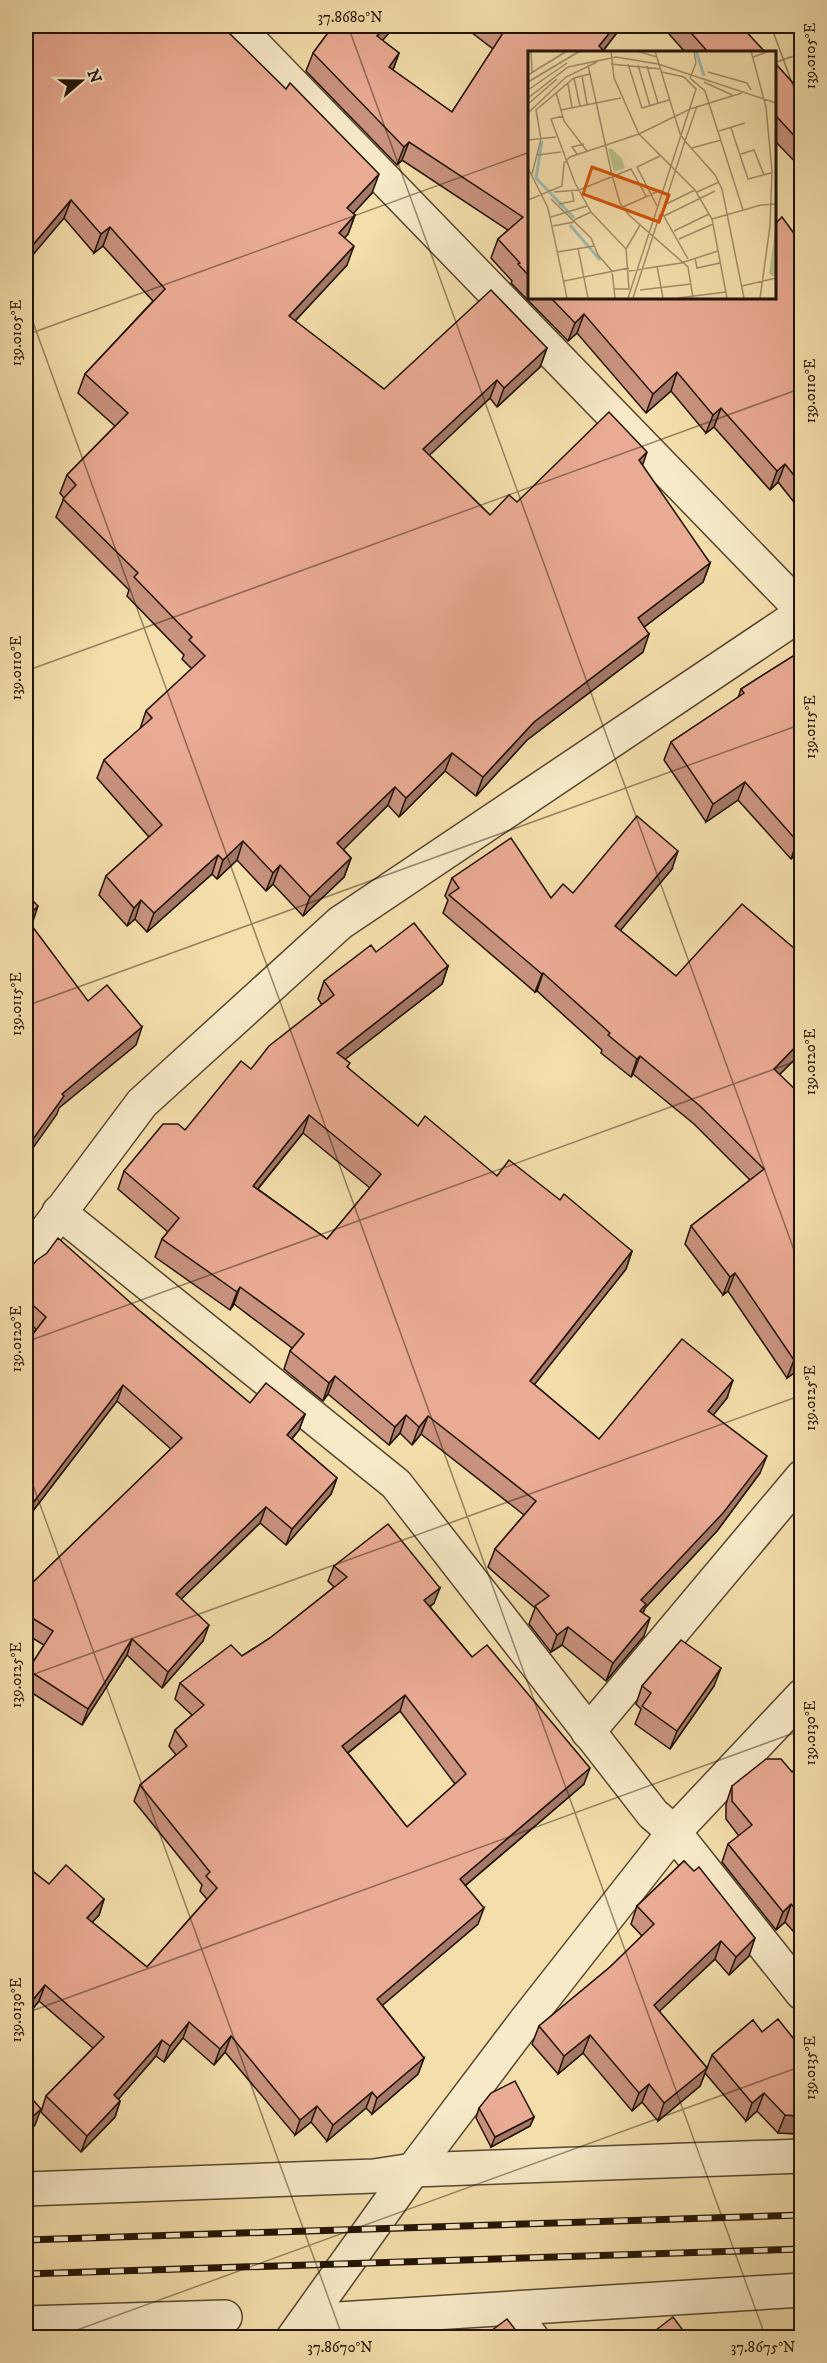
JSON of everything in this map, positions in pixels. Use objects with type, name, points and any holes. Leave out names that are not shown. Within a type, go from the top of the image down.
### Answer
[{"type":"street","points":[[26,1258],[142,1103],[340,923],[801,612],[236,26]]},
{"type":"street","points":[[59,1212],[396,1484],[653,1814],[674,1832],[801,1993]]},
{"type":"street","points":[[588,1732],[801,1477]]},
{"type":"street","points":[[300,2329],[413,2170],[524,2023],[674,1832],[801,1696]]},
{"type":"street","points":[[26,2189],[374,2175],[413,2170],[801,2156]]},
{"type":"street","points":[[300,2329],[510,2310],[801,2290]]},
{"type":"street","points":[[510,2310],[532,2337]]},
{"type":"street","points":[[26,2323],[225,2317]]},
{"type":"building","points":[[26,26],[222,26],[286,89],[290,83],[379,174],[347,208],[355,215],[339,233],[354,246],[289,316],[384,389],[491,290],[547,348],[504,388],[497,380],[423,449],[490,515],[509,495],[517,502],[609,412],[647,452],[639,460],[710,563],[638,618],[649,634],[534,722],[483,777],[452,753],[406,798],[395,787],[337,843],[351,858],[310,897],[280,865],[273,873],[243,841],[223,860],[218,855],[154,913],[141,900],[134,908],[106,876],[162,825],[104,760],[152,718],[146,711],[205,656],[189,640],[192,637],[134,577],[138,573],[63,499],[76,485],[67,475],[128,413],[85,374],[165,289],[110,227],[101,234],[71,200],[26,253]]},
{"type":"building","points":[[333,26],[386,26],[377,36],[399,53],[389,67],[452,112],[503,33],[493,26],[615,26],[599,46],[604,51],[528,51],[528,275],[498,239],[523,217],[409,142],[404,147],[313,53]]},
{"type":"building","points":[[685,26],[741,26],[764,51],[707,51]]},
{"type":"building","points":[[776,64],[801,92],[801,143],[776,116]]},
{"type":"building","points":[[782,217],[801,243],[801,484],[785,464],[777,471],[721,408],[713,415],[677,372],[653,394],[584,314],[575,323],[551,298],[776,298],[776,223]]},
{"type":"building","points":[[801,651],[801,837],[797,841],[745,782],[713,804],[671,742],[744,693],[741,689]]},
{"type":"building","points":[[637,816],[678,851],[615,926],[676,976],[742,904],[801,954],[801,1041],[774,1069],[801,1095],[801,1355],[794,1360],[735,1273],[730,1277],[691,1226],[764,1169],[700,1106],[640,1056],[637,1059],[608,1035],[610,1033],[543,973],[449,895],[459,888],[452,878],[511,838],[551,898],[563,884],[573,893]]},
{"type":"building","points":[[26,894],[38,906],[26,918]]},
{"type":"building","points":[[26,918],[88,1001],[107,985],[142,1027],[62,1094],[64,1096],[26,1149]]},
{"type":"building","points":[[414,923],[448,966],[337,1053],[350,1063],[347,1067],[418,1126],[425,1116],[497,1176],[509,1160],[560,1200],[564,1194],[632,1251],[530,1381],[599,1439],[682,1339],[733,1380],[708,1411],[767,1456],[723,1513],[641,1600],[646,1604],[640,1611],[650,1618],[613,1663],[568,1627],[557,1635],[535,1606],[549,1596],[495,1549],[536,1501],[428,1416],[419,1427],[406,1415],[395,1427],[335,1376],[329,1383],[290,1351],[304,1334],[240,1287],[237,1292],[162,1239],[179,1218],[124,1171],[163,1124],[178,1124],[185,1130],[241,1061],[251,1069],[269,1046],[334,995],[324,981],[371,945],[376,952]],"holes":[[[309,1115],[381,1174],[327,1239],[253,1186]]]},
{"type":"building","points":[[58,1238],[141,1312],[250,1403],[266,1383],[305,1414],[287,1435],[337,1478],[292,1529],[266,1507],[176,1594],[209,1625],[168,1672],[132,1639],[88,1709],[28,1670],[53,1631],[26,1614],[26,1589],[182,1438],[123,1385],[26,1512],[26,1343],[46,1317],[26,1299],[26,1273],[37,1260],[47,1253]]},
{"type":"building","points":[[388,1524],[440,1588],[424,1600],[472,1657],[487,1645],[590,1768],[460,1879],[484,1908],[377,1999],[424,2058],[377,2098],[372,2092],[333,2125],[317,2106],[300,2120],[231,2036],[220,2049],[189,2022],[170,2046],[162,2040],[114,2095],[120,2101],[87,2136],[46,2096],[104,2037],[45,1985],[26,2008],[26,1866],[49,1884],[66,1865],[104,1899],[87,1918],[147,1967],[217,1888],[206,1876],[210,1872],[140,1785],[187,1746],[175,1730],[204,1705],[180,1683],[231,1645],[242,1656],[270,1638],[347,1577],[334,1566]],"holes":[[[405,1695],[466,1774],[407,1827],[342,1746]]]},
{"type":"building","points":[[681,1640],[721,1668],[677,1731],[642,1706],[651,1693],[642,1686]]},
{"type":"building","points":[[766,1759],[781,1759],[792,1772],[801,1764],[801,1915],[791,1904],[783,1912],[728,1844],[752,1825],[732,1801],[732,1786]]},
{"type":"building","points":[[684,1861],[694,1871],[699,1867],[755,1938],[736,1957],[721,1941],[654,2005],[707,2068],[664,2103],[649,2084],[639,2093],[590,2035],[564,2056],[539,2026],[610,1967],[654,1924],[637,1906]]},
{"type":"building","points":[[778,2019],[801,2048],[801,2116],[785,2115],[764,2093],[752,2103],[712,2055],[753,2020],[762,2032]]},
{"type":"building","points":[[515,2081],[534,2117],[495,2137],[479,2108],[491,2093]]},
{"type":"building","points":[[26,2092],[41,2109],[26,2123]]},
{"type":"building","points":[[673,2317],[688,2337],[647,2337]]},
{"type":"building","points":[[507,2319],[521,2337],[483,2337]]},
{"type":"building","points":[[365,2331],[365,2337],[326,2337],[326,2332]]},
{"type":"railway","points":[[26,2240],[802,2215]]},
{"type":"railway","points":[[26,2274],[802,2249]]}]
